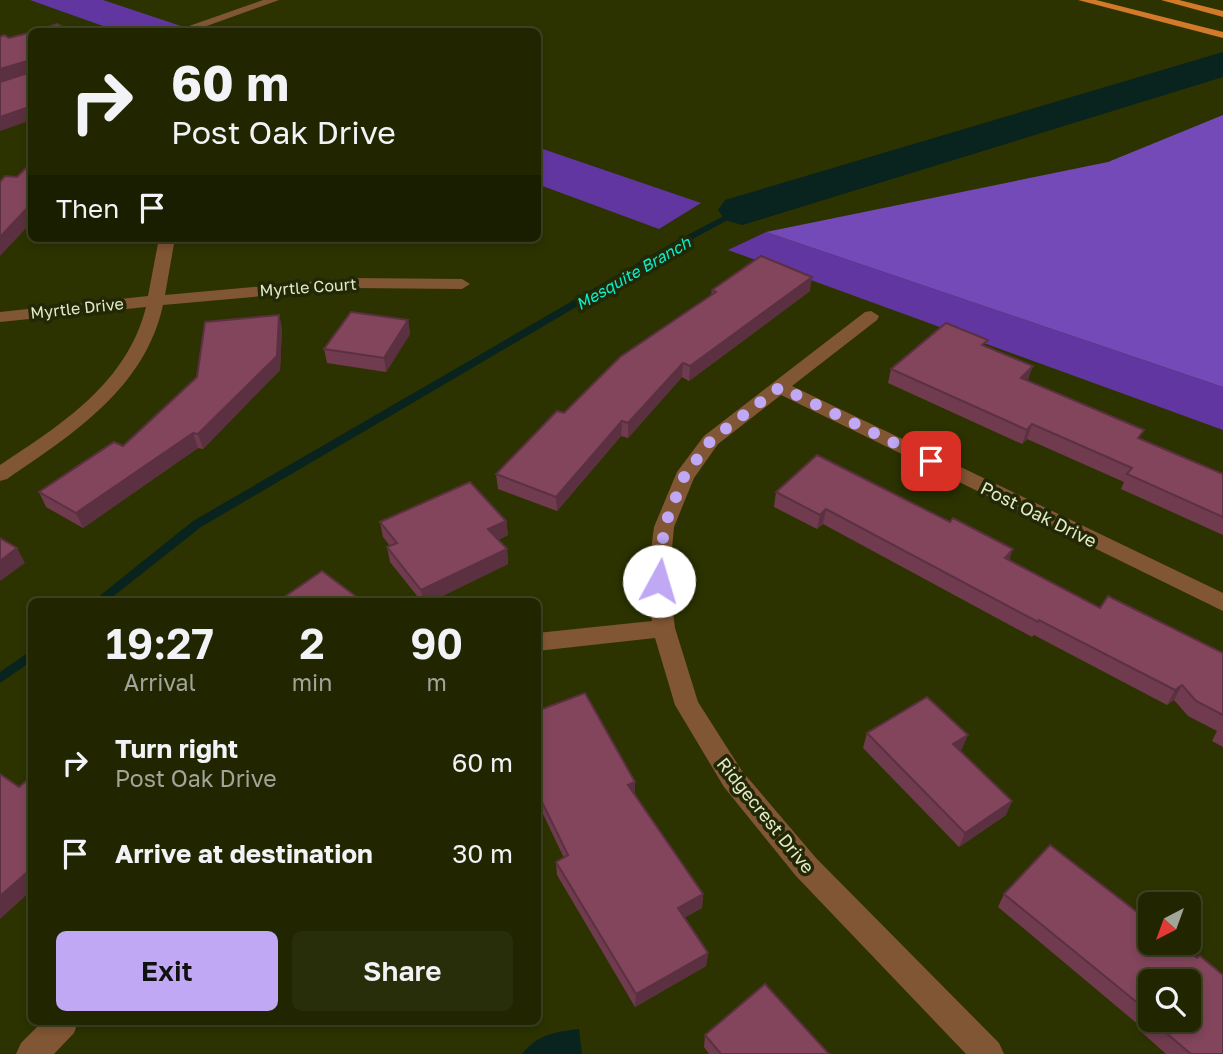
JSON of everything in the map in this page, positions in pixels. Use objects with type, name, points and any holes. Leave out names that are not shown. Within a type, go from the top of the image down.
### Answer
[{"type":"main road","points":[[1083,0],[1223,35]]},
{"type":"main road","points":[[1166,0],[1223,14]]},
{"type":"street","points":[[189,28],[274,0]]},
{"type":"street","points":[[0,474],[61,433],[112,389],[141,347],[155,300],[166,242]]},
{"type":"street","name":"Myrtle Court","points":[[155,300],[353,283],[462,284]]},
{"type":"street","name":"Myrtle Drive","points":[[0,317],[155,300]]},
{"type":"street","name":"Ridgecrest Drive","points":[[871,316],[711,440],[684,477],[664,527],[659,581],[664,628],[687,705],[733,779],[806,867],[988,1054]]},
{"type":"street","name":"Post Oak Drive","points":[[780,387],[1223,603]]},
{"type":"street","points":[[541,642],[664,628]]},
{"type":"street","points":[[32,1054],[59,1025]]},
{"type":"shaded area","points":[[30,0],[103,0],[187,28],[109,28]]},
{"type":"shaded area","points":[[1223,115],[1223,387],[766,232],[1108,162]]},
{"type":"shaded area","points":[[541,148],[701,203],[659,229],[541,185]]},
{"type":"shaded area","points":[[766,232],[1223,387],[1223,430],[728,250]]},
{"type":"water","points":[[579,1029],[582,1054],[522,1054],[534,1042],[548,1035]]},
{"type":"building","points":[[57,24],[65,28],[44,28]]},
{"type":"building","points":[[28,33],[28,62],[0,69],[0,37],[4,35],[9,38]]},
{"type":"building","points":[[28,73],[28,107],[0,117],[0,82]]},
{"type":"building","points":[[28,166],[28,207],[0,237],[0,182],[5,176],[17,177]]},
{"type":"building","points":[[761,256],[812,277],[690,366],[683,363],[628,423],[622,421],[556,497],[496,474],[557,411],[564,413],[620,357],[716,292],[712,290]]},
{"type":"building","points":[[351,312],[408,320],[384,358],[324,349]]},
{"type":"building","points":[[279,315],[277,356],[198,434],[193,433],[76,513],[39,492],[114,442],[123,446],[197,377],[205,322]]},
{"type":"building","points":[[946,323],[988,340],[982,345],[1033,366],[1021,378],[1144,430],[1138,438],[1223,474],[1223,517],[1127,474],[1132,468],[1032,424],[1027,430],[891,369]]},
{"type":"building","points":[[817,455],[950,522],[953,518],[1013,549],[1005,558],[1100,608],[1108,596],[1223,653],[1223,715],[1196,701],[1182,685],[1175,690],[1039,620],[1038,622],[826,509],[820,515],[776,492]]},
{"type":"building","points":[[470,482],[506,521],[488,529],[507,549],[421,590],[387,547],[397,543],[380,522]]},
{"type":"building","points":[[0,538],[17,548],[0,561]]},
{"type":"building","points":[[322,571],[358,598],[283,598]]},
{"type":"building","points":[[585,693],[635,782],[628,785],[703,894],[678,908],[708,953],[636,994],[556,862],[568,855],[541,800],[541,710]]},
{"type":"building","points":[[927,697],[968,735],[953,744],[1012,801],[965,833],[867,733]]},
{"type":"building","points":[[0,774],[19,787],[28,779],[28,872],[0,896]]},
{"type":"building","points":[[1050,845],[1138,913],[1138,956],[1200,956],[1223,975],[1223,1054],[1191,1054],[1165,1032],[1201,1032],[1201,969],[1138,969],[1138,1003],[1004,894]]},
{"type":"building","points":[[765,984],[829,1054],[721,1054],[705,1035]]},
{"type":"waterway","name":"Mesquite Branch","points":[[742,210],[1223,64]]},
{"type":"waterway","name":"Mesquite Branch","points":[[103,598],[197,524],[677,244],[742,210]]},
{"type":"waterway","name":"Mesquite Branch","points":[[0,678],[28,657]]},
{"type":"route","points":[[659,581],[664,527],[684,477],[711,440],[780,387],[931,461]]}]
